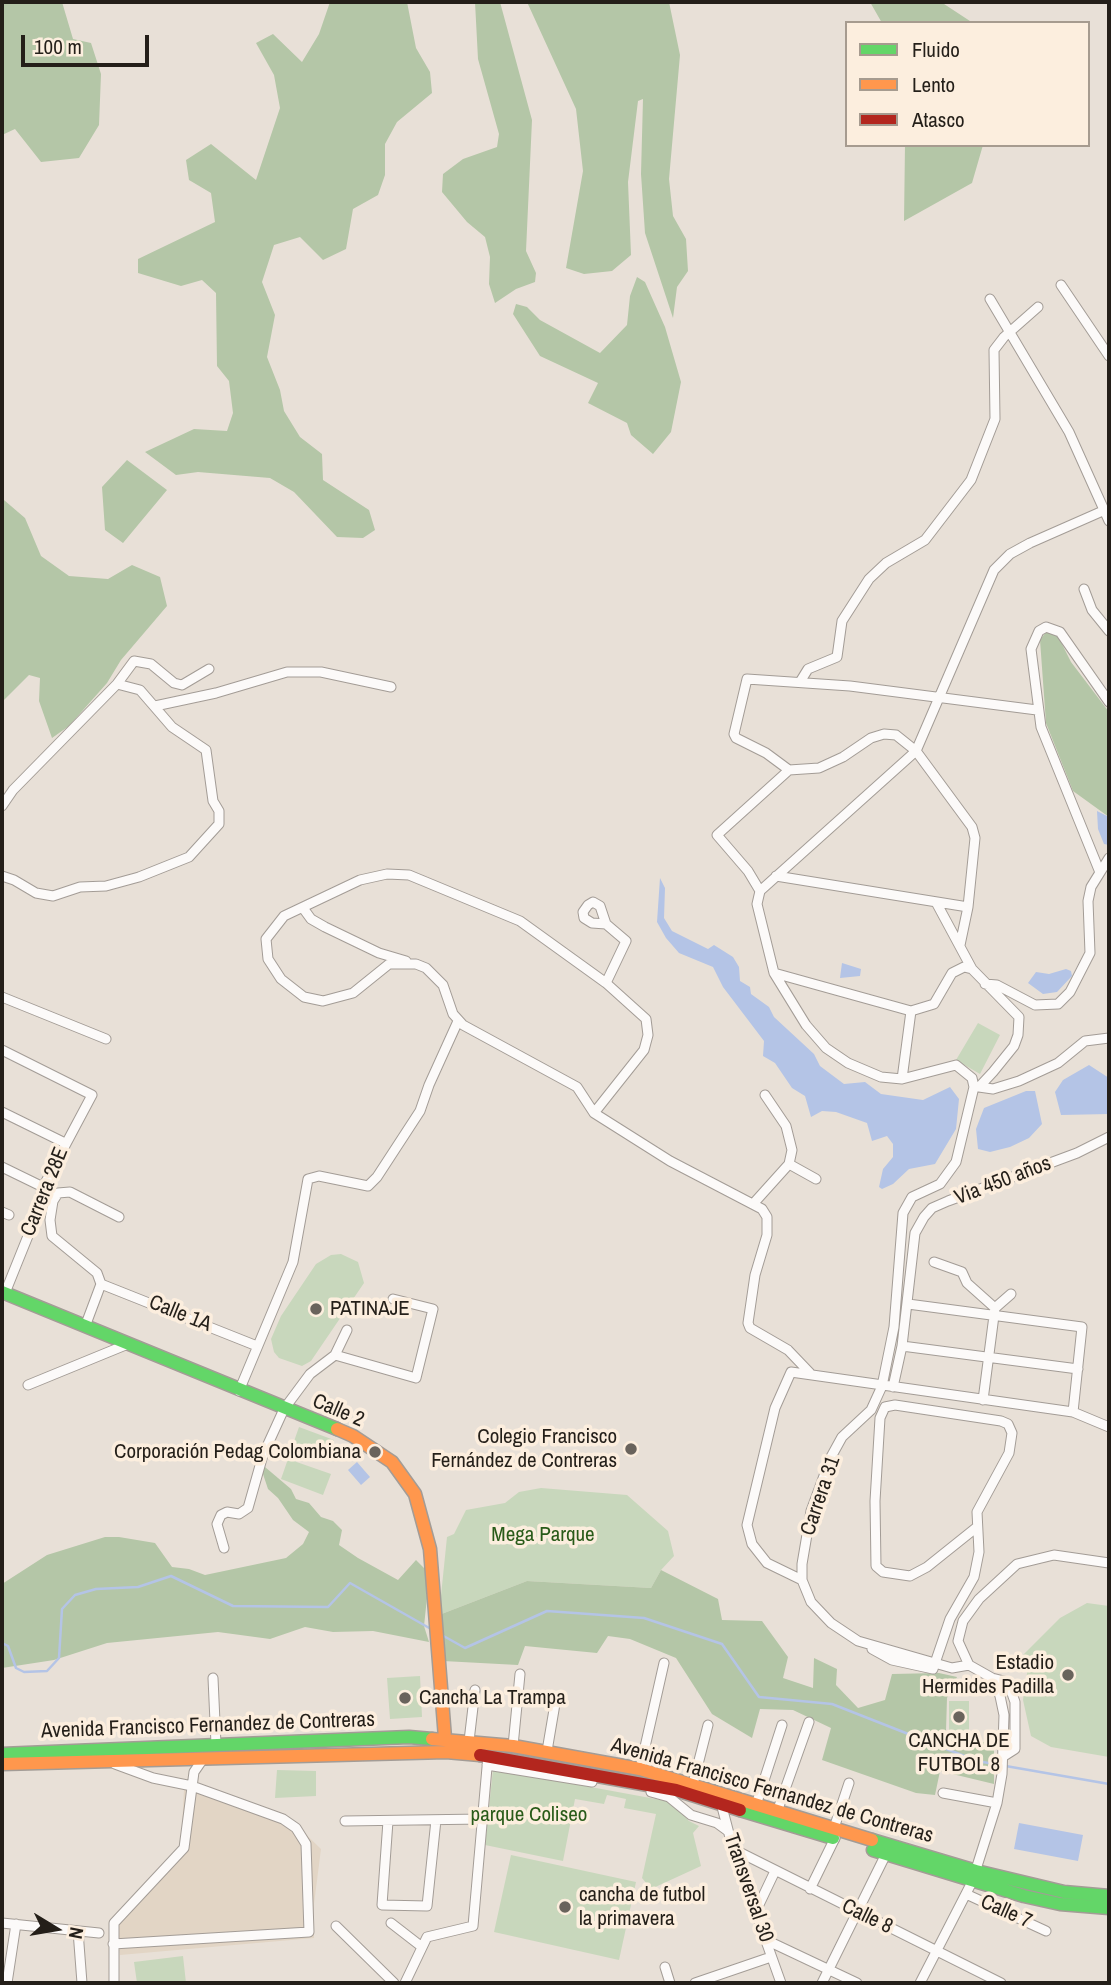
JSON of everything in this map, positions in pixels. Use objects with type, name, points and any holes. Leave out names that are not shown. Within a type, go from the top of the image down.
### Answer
[{"type":"main road","name":"Calle 2","points":[[3,1292],[86,1324],[362,1441],[379,1451],[405,1477],[415,1494],[424,1522],[434,1597],[445,1738]]},
{"type":"main road","name":"Avenida Francisco Fernandez de Contreras","points":[[2,1754],[216,1744],[445,1738],[513,1746],[640,1769],[693,1784],[720,1800],[757,1802],[778,1809],[886,1854],[971,1882],[1060,1904],[1109,1908]]},
{"type":"main road","name":"Avenida Francisco Fernandez de Contreras","points":[[2,1764],[407,1751],[487,1760],[617,1778],[720,1800],[835,1833],[971,1882],[1109,1896]]},
{"type":"street","points":[[1061,285],[1109,356]]},
{"type":"street","points":[[990,299],[1069,432],[1109,522]]},
{"type":"street","points":[[800,682],[808,669],[837,657],[842,621],[870,579],[886,563],[925,540],[971,480],[995,419],[995,350],[1038,307]]},
{"type":"street","points":[[976,1087],[972,1077],[956,1065],[902,1079],[881,1077],[848,1063],[826,1048],[806,1025],[774,973],[757,904],[760,891],[916,751],[995,570],[1010,554],[1030,543],[1105,510]]},
{"type":"street","points":[[1084,589],[1092,610],[1109,631]]},
{"type":"street","points":[[1099,870],[1060,781],[1037,710],[1031,649],[1033,640],[1046,627],[1060,632],[1109,702]]},
{"type":"street","points":[[2,806],[13,790],[117,684],[134,662],[142,660],[151,664],[174,683],[182,685],[209,669]]},
{"type":"street","points":[[155,705],[216,694],[287,672],[321,672],[391,687]]},
{"type":"street","points":[[789,770],[766,753],[740,741],[734,734],[747,679],[940,696],[1037,710]]},
{"type":"street","points":[[2,876],[15,880],[36,893],[53,896],[139,877],[190,857],[219,824],[219,811],[212,801],[206,750],[184,737],[140,690],[117,684]]},
{"type":"street","points":[[760,891],[748,871],[717,835],[789,770],[819,768],[884,734],[896,735],[916,751],[972,827],[975,838],[968,907],[960,945]]},
{"type":"street","points":[[985,984],[997,985],[1035,1005],[1058,1004],[1070,992],[1090,953],[1088,901],[1099,870],[1109,858]]},
{"type":"street","points":[[416,964],[389,964],[353,993],[323,1001],[304,997],[281,979],[268,959],[266,939],[273,926],[284,916],[360,880],[387,874],[409,875],[520,921],[606,983],[640,1010],[646,1019],[648,1035],[636,1061],[594,1113]]},
{"type":"street","points":[[776,876],[968,907]]},
{"type":"street","points":[[887,1387],[903,1213],[912,1198],[940,1184],[949,1175],[956,1162],[976,1087],[1014,1046],[1020,1026],[1015,1011],[972,969],[937,904]]},
{"type":"street","points":[[303,908],[312,919],[361,944],[416,964],[436,976],[443,985],[458,1021],[577,1087],[594,1113],[670,1161],[753,1203],[767,1217],[768,1227],[755,1275],[748,1326],[788,1350],[810,1373]]},
{"type":"street","points":[[606,924],[626,941],[606,983]]},
{"type":"street","points":[[774,973],[911,1011],[934,1004],[952,973],[964,967],[972,969]]},
{"type":"street","points":[[2,996],[106,1039]]},
{"type":"street","points":[[902,1079],[911,1011]]},
{"type":"street","points":[[239,1391],[293,1262],[308,1179],[319,1176],[368,1186],[377,1177],[420,1111],[458,1021]]},
{"type":"street","points":[[976,1087],[993,1089],[1019,1081],[1058,1063],[1085,1041],[1109,1038]]},
{"type":"street","name":"Carrera 28E","points":[[2,1050],[92,1095],[43,1187],[30,1231],[3,1292]]},
{"type":"street","points":[[753,1203],[789,1164],[792,1150],[786,1126],[765,1095]]},
{"type":"street","points":[[2,1112],[65,1143]]},
{"type":"street","name":"Via 450 años","points":[[908,1304],[914,1242],[919,1225],[932,1209],[1077,1153],[1109,1137]]},
{"type":"street","points":[[789,1164],[816,1179]]},
{"type":"street","points":[[2,1167],[43,1187]]},
{"type":"street","points":[[86,1324],[102,1284],[97,1273],[52,1236],[52,1206],[58,1193],[70,1192],[119,1217]]},
{"type":"street","points":[[934,1262],[962,1272],[967,1283],[995,1312]]},
{"type":"street","name":"Calle 1A","points":[[102,1284],[257,1346]]},
{"type":"street","points":[[983,1400],[995,1312],[1011,1294]]},
{"type":"street","points":[[335,1355],[416,1378],[433,1309],[393,1299]]},
{"type":"street","points":[[887,1387],[902,1346],[908,1304],[995,1312],[1082,1327],[1073,1412]]},
{"type":"street","points":[[224,1548],[217,1524],[222,1515],[227,1512],[239,1514],[248,1508],[263,1455],[284,1409],[310,1374],[335,1355],[347,1330]]},
{"type":"street","points":[[28,1385],[128,1344]]},
{"type":"street","points":[[902,1346],[1078,1369]]},
{"type":"street","points":[[977,1527],[927,1567],[909,1576],[883,1572],[876,1566],[880,1418],[885,1407],[895,1405],[1008,1424],[1012,1433],[1009,1453],[977,1512],[979,1542],[974,1577],[950,1619],[933,1669],[892,1660],[831,1623],[811,1602],[802,1580],[766,1563],[751,1544],[747,1525],[775,1408],[789,1374],[794,1371],[810,1373],[887,1387],[1073,1412],[1109,1427]]},
{"type":"street","name":"Carrera 31","points":[[802,1580],[811,1511],[831,1457],[842,1437],[871,1410],[887,1387]]},
{"type":"street","points":[[961,1540],[979,1542]]},
{"type":"street","points":[[920,1983],[971,1882],[997,1803],[1003,1759],[1015,1749],[1015,1702],[1007,1682],[992,1678],[969,1665],[958,1640],[963,1621],[979,1599],[1017,1564],[1054,1555],[1109,1563]]},
{"type":"street","points":[[945,1637],[958,1640]]},
{"type":"street","points":[[936,1663],[952,1668],[969,1665]]},
{"type":"street","points":[[640,1769],[664,1664]]},
{"type":"street","points":[[513,1746],[520,1674]]},
{"type":"street","points":[[213,1678],[216,1744]]},
{"type":"street","points":[[469,1741],[475,1690]]},
{"type":"street","points":[[547,1751],[556,1698]]},
{"type":"street","points":[[778,1809],[809,1722]]},
{"type":"street","points":[[693,1784],[708,1725]]},
{"type":"street","points":[[757,1802],[782,1725]]},
{"type":"street","points":[[114,1983],[114,1923],[184,1848],[194,1772],[202,1759]]},
{"type":"street","points":[[405,1983],[427,1937],[473,1926],[487,1760],[636,1788],[669,1797],[691,1815],[729,1831]]},
{"type":"street","points":[[107,1761],[153,1778],[192,1786],[283,1819],[296,1828],[306,1844],[309,1932],[113,1944]]},
{"type":"street","points":[[810,1889],[835,1833],[849,1783]]},
{"type":"street","points":[[943,1793],[997,1803]]},
{"type":"street","points":[[708,1821],[720,1800]]},
{"type":"street","name":"Transversal 30","points":[[720,1800],[733,1849],[781,1983]]},
{"type":"street","points":[[345,1821],[482,1819]]},
{"type":"street","points":[[388,1821],[382,1905],[427,1906],[436,1821]]},
{"type":"street","name":"Calle 8","points":[[733,1849],[855,1913],[1001,1983]]},
{"type":"street","points":[[822,1983],[886,1854]]},
{"type":"street","points":[[755,1911],[775,1871]]},
{"type":"street","name":"Calle 7","points":[[971,1882],[1046,1931]]},
{"type":"street","points":[[2,1923],[99,1933]]},
{"type":"street","points":[[391,1923],[422,1947]]},
{"type":"street","points":[[7,1983],[16,1924]]},
{"type":"street","points":[[336,1926],[394,1983]]},
{"type":"street","points":[[78,1931],[82,1983]]},
{"type":"street","points":[[766,1940],[857,1983]]},
{"type":"street","points":[[695,1983],[771,1957]]},
{"type":"street","points":[[665,1968],[670,1983]]},
{"type":"shaded area","points":[[194,1784],[285,1814],[321,1849],[314,1904],[314,1938],[120,1955],[116,1924],[181,1847],[184,1789]]},
{"type":"green space","points":[[2,2],[62,2],[73,39],[91,43],[101,74],[99,125],[79,158],[41,162],[15,129],[2,135]]},
{"type":"green space","points":[[330,2],[407,2],[416,48],[430,72],[432,93],[397,122],[385,144],[385,175],[378,195],[353,209],[346,249],[323,260],[300,237],[274,245],[262,282],[275,315],[267,357],[280,390],[284,411],[300,437],[322,454],[323,480],[369,510],[375,530],[363,538],[337,537],[294,492],[270,478],[198,472],[176,475],[145,452],[194,429],[227,431],[233,413],[229,381],[217,366],[216,293],[202,280],[181,286],[138,273],[138,259],[215,222],[211,193],[189,180],[186,160],[211,144],[256,180],[280,108],[274,75],[256,43],[273,34],[302,62],[319,34]]},
{"type":"green space","points":[[475,2],[500,2],[532,120],[526,251],[536,273],[535,282],[516,289],[495,303],[489,284],[490,257],[485,237],[467,222],[442,192],[443,174],[463,159],[497,147],[499,134],[478,59]]},
{"type":"green space","points":[[527,2],[669,2],[680,55],[669,179],[673,216],[686,239],[688,271],[677,287],[673,318],[645,233],[641,174],[643,99],[638,101],[628,182],[631,255],[612,271],[584,274],[566,268],[583,171],[576,109]]},
{"type":"green space","points":[[870,2],[941,2],[970,21],[881,21]]},
{"type":"green space","points":[[905,147],[982,147],[972,183],[904,221]]},
{"type":"green space","points":[[637,277],[645,282],[665,327],[681,382],[671,432],[653,454],[631,435],[627,423],[588,403],[598,383],[540,356],[513,314],[516,304],[527,307],[540,320],[600,353],[627,325],[630,296]]},
{"type":"green space","points":[[127,460],[167,490],[123,543],[105,530],[102,487]]},
{"type":"green space","points":[[4,500],[25,518],[41,556],[69,576],[108,579],[132,565],[160,577],[167,606],[121,660],[107,683],[69,726],[52,738],[39,701],[40,678],[29,675],[2,702]]},
{"type":"green space","points":[[1046,632],[1059,638],[1071,662],[1109,712],[1109,817],[1073,791],[1046,723],[1040,640]]},
{"type":"green space","points":[[978,1023],[1000,1035],[980,1074],[956,1060]]},
{"type":"green space","points":[[341,1254],[358,1262],[364,1283],[311,1361],[302,1366],[279,1358],[274,1352],[271,1339],[281,1316],[316,1264],[331,1255]]},
{"type":"green space","points":[[299,1427],[334,1440],[327,1459],[292,1447]]},
{"type":"green space","points":[[288,1459],[331,1474],[323,1495],[281,1479]]},
{"type":"green space","points":[[265,1467],[291,1489],[296,1499],[309,1503],[321,1517],[333,1521],[342,1530],[339,1545],[358,1558],[398,1580],[416,1560],[425,1569],[427,1598],[424,1626],[429,1642],[373,1631],[333,1632],[305,1627],[270,1639],[218,1632],[107,1643],[54,1660],[2,1668],[2,1584],[47,1555],[105,1537],[119,1537],[155,1543],[172,1567],[205,1575],[286,1558],[303,1544],[309,1532],[293,1520],[278,1498],[268,1489],[262,1471]]},
{"type":"green space","name":"Mega Parque","points":[[541,1488],[627,1495],[668,1531],[674,1556],[661,1570],[651,1588],[527,1581],[439,1615],[447,1537],[454,1534],[466,1510],[505,1503],[519,1492]]},
{"type":"green space","points":[[661,1570],[718,1599],[722,1620],[762,1621],[788,1657],[783,1678],[813,1688],[814,1658],[837,1669],[836,1685],[858,1708],[885,1700],[892,1674],[939,1673],[957,1677],[947,1698],[946,1731],[955,1742],[994,1742],[994,1784],[940,1771],[935,1795],[916,1793],[822,1760],[831,1728],[793,1710],[760,1709],[752,1738],[712,1714],[676,1658],[630,1639],[608,1636],[597,1653],[525,1646],[518,1665],[443,1661],[439,1615],[527,1581],[651,1588]]},
{"type":"green space","name":"Estadio Hermides Padilla","points":[[1087,1603],[1109,1606],[1109,1757],[1051,1747],[1031,1736],[1023,1700],[1028,1667],[1016,1662],[1060,1618]]},
{"type":"green space","name":"Cancha La Trampa","points":[[420,1676],[422,1717],[390,1719],[387,1678]]},
{"type":"green space","name":"CANCHA DE FUTBOL 8","points":[[949,1701],[969,1701],[969,1733],[949,1733]]},
{"type":"green space","name":"parque Coliseo","points":[[493,1769],[672,1802],[689,1821],[699,1826],[693,1833],[701,1866],[651,1889],[642,1878],[656,1814],[624,1808],[626,1799],[607,1795],[604,1804],[575,1799],[563,1861],[485,1845]]},
{"type":"green space","points":[[277,1770],[316,1771],[316,1796],[275,1798]]},
{"type":"green space","name":"cancha de futbol la primavera","points":[[511,1855],[636,1882],[619,1960],[494,1932]]},
{"type":"green space","points":[[183,1956],[186,1983],[137,1983],[134,1962]]},
{"type":"water","points":[[1097,811],[1109,817],[1109,845],[1104,844],[1098,829]]},
{"type":"water","points":[[660,878],[665,888],[664,918],[672,931],[708,949],[714,945],[733,957],[739,967],[740,981],[750,987],[751,994],[769,1007],[774,1017],[814,1054],[820,1066],[844,1084],[865,1082],[881,1094],[923,1100],[950,1087],[959,1099],[956,1129],[935,1164],[909,1169],[893,1184],[882,1189],[879,1187],[883,1169],[893,1157],[893,1144],[887,1136],[872,1141],[867,1123],[836,1112],[822,1111],[811,1117],[805,1096],[792,1088],[775,1063],[763,1056],[764,1041],[723,987],[713,967],[679,953],[666,938],[657,922]]},
{"type":"water","points":[[842,963],[861,969],[860,976],[840,978]]},
{"type":"water","points":[[1066,969],[1071,971],[1072,976],[1057,992],[1043,994],[1028,983],[1036,972],[1049,974]]},
{"type":"water","points":[[1089,1065],[1109,1078],[1109,1114],[1061,1115],[1055,1092],[1063,1080]]},
{"type":"water","points":[[1026,1091],[1035,1091],[1042,1124],[1029,1138],[1010,1147],[990,1152],[978,1149],[976,1129],[984,1108]]},
{"type":"water","points":[[357,1462],[370,1477],[361,1485],[348,1470]]},
{"type":"water","points":[[1019,1823],[1083,1835],[1078,1861],[1014,1849]]},
{"type":"waterway","points":[[2,1643],[8,1646],[16,1668],[24,1672],[47,1671],[59,1658],[62,1609],[75,1595],[96,1589],[138,1587],[171,1576],[233,1606],[328,1607],[350,1583],[431,1629]]},
{"type":"waterway","points":[[440,1634],[465,1648],[547,1611],[644,1618],[722,1644],[759,1697],[832,1704],[977,1761],[1109,1784]]},
{"type":"traffic: fast","points":[[2,1292],[337,1429]]},
{"type":"traffic: fast","points":[[2,1754],[409,1737],[432,1739]]},
{"type":"traffic: fast","points":[[740,1810],[833,1838]]},
{"type":"traffic: fast","points":[[872,1840],[976,1871],[1064,1892],[1109,1896]]},
{"type":"traffic: fast","points":[[873,1850],[1024,1896],[1060,1904],[1109,1908]]},
{"type":"traffic: slow","points":[[337,1429],[353,1436],[392,1462],[415,1494],[430,1549],[445,1738]]},
{"type":"traffic: slow","points":[[432,1739],[513,1746],[640,1769],[872,1840]]},
{"type":"traffic: slow","points":[[2,1764],[446,1752],[480,1755]]},
{"type":"traffic: jam","points":[[480,1755],[676,1790],[740,1810]]},
{"type":"place","name":"PATINAJE","points":[[316,1309]]},
{"type":"place","name":"Colegio Francisco Fernández de Contreras","points":[[631,1449]]},
{"type":"place","name":"Corporación Pedag Colombiana","points":[[375,1452]]},
{"type":"place","name":"Estadio Hermides Padilla","points":[[1068,1675]]},
{"type":"place","name":"Cancha La Trampa","points":[[405,1698]]},
{"type":"place","name":"CANCHA DE FUTBOL 8","points":[[959,1717]]},
{"type":"place","name":"cancha de futbol la primavera","points":[[565,1907]]}]
